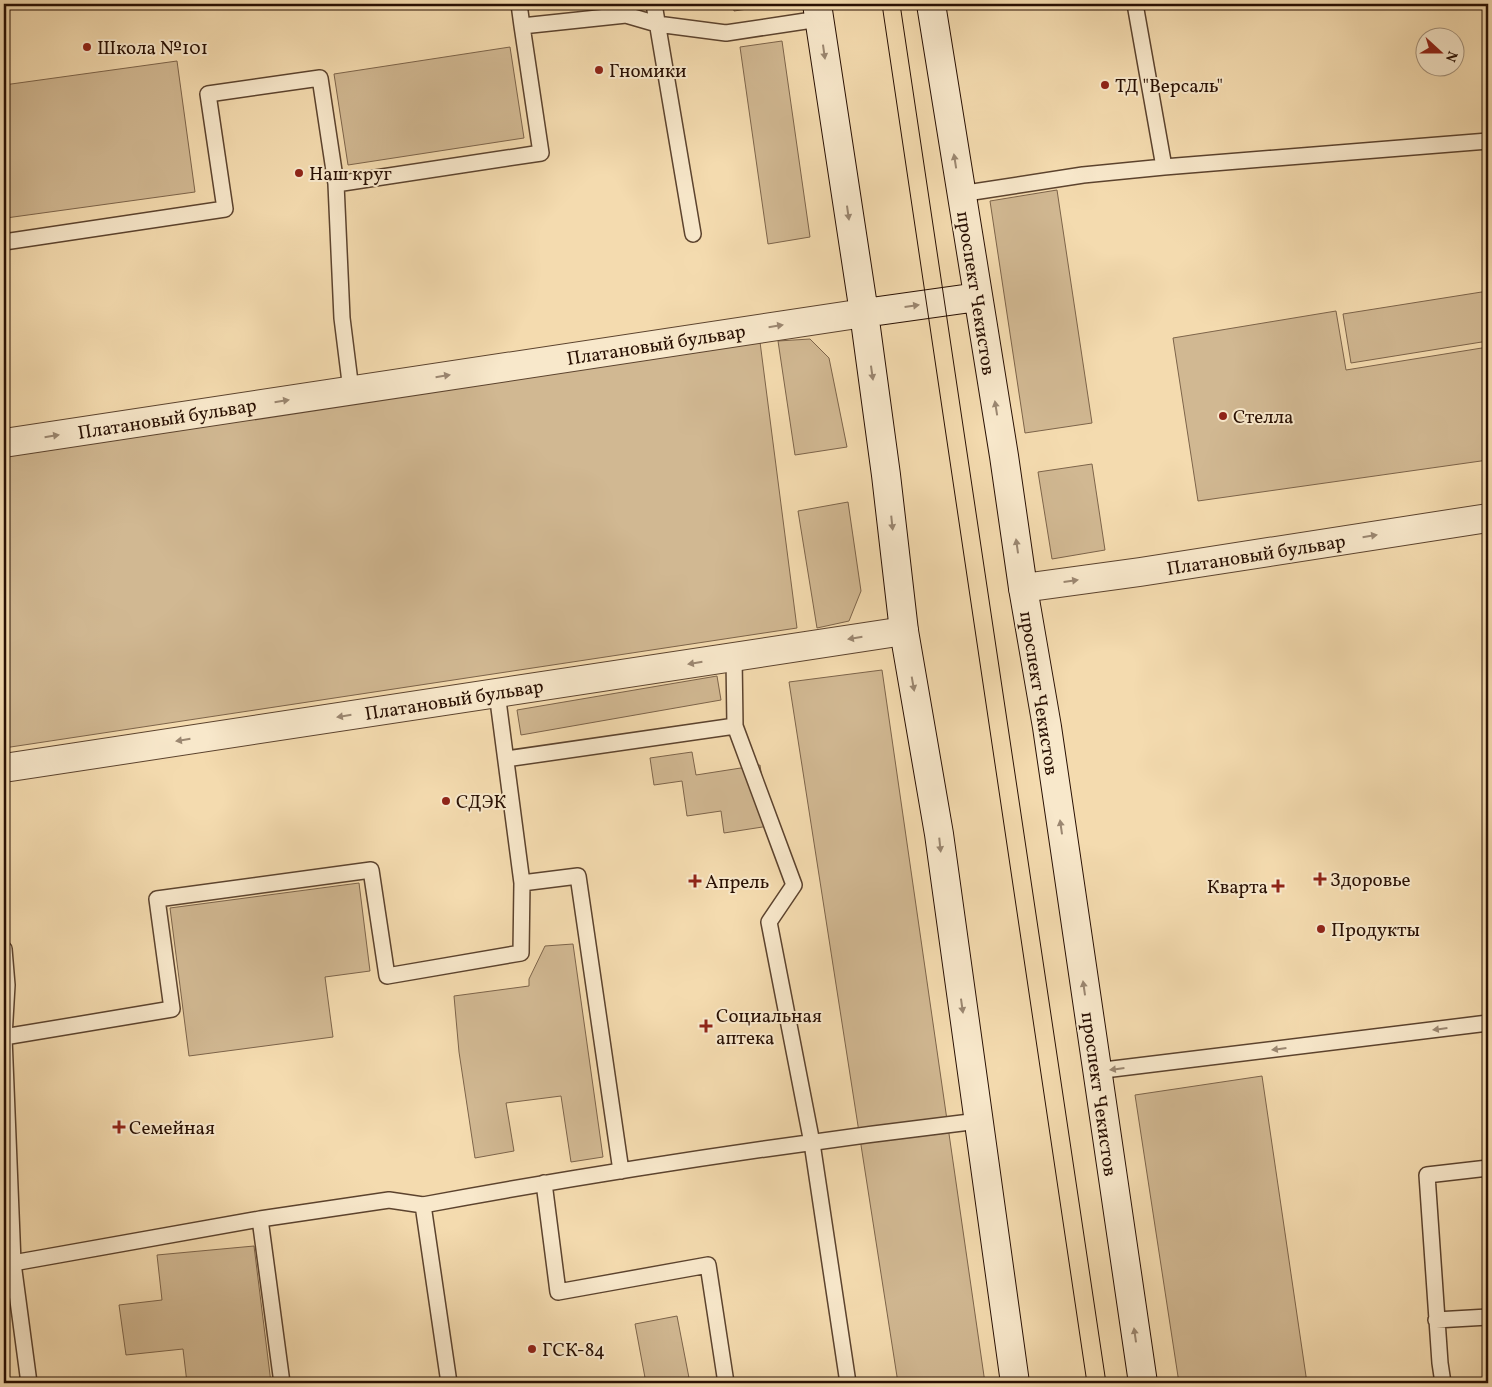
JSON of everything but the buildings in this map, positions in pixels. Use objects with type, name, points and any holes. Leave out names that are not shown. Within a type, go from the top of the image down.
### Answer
[{"type":"main road","name":"проспект Чекистов","points":[[931,4],[1023,588],[1047,727],[1143,1383]]},
{"type":"main road","points":[[818,11],[864,313],[886,475],[904,631],[939,834],[1015,1383]]},
{"type":"main road","name":"Платановый бульвар","points":[[4,443],[978,297]]},
{"type":"main road","name":"Платановый бульвар","points":[[1023,588],[1140,572],[1488,518]]},
{"type":"main road","name":"Платановый бульвар","points":[[4,768],[904,631]]},
{"type":"lane","points":[[336,184],[541,153],[519,4]]},
{"type":"lane","points":[[654,4],[693,234]]},
{"type":"lane","points":[[1136,4],[1164,167]]},
{"type":"lane","points":[[522,26],[626,15],[657,24],[726,33],[818,11]]},
{"type":"lane","points":[[4,242],[225,210],[208,94],[320,78],[336,184],[342,318],[352,390]]},
{"type":"lane","points":[[960,194],[1083,175],[1488,141]]},
{"type":"lane","points":[[734,657],[735,726],[794,886],[769,922],[812,1143],[848,1383]]},
{"type":"lane","points":[[4,1036],[172,1009],[157,899],[371,870],[387,976],[521,953],[522,883],[497,693]]},
{"type":"lane","points":[[506,759],[735,726]]},
{"type":"lane","points":[[522,883],[578,876],[621,1171]]},
{"type":"lane","points":[[4,949],[8,1264],[29,1383]]},
{"type":"lane","points":[[1096,1071],[1488,1023]]},
{"type":"lane","points":[[8,1264],[260,1219],[389,1200],[423,1205],[621,1171],[892,1131],[978,1121]]},
{"type":"lane","points":[[1443,1383],[1436,1320],[1427,1175],[1488,1168]]},
{"type":"lane","points":[[544,1183],[558,1292],[708,1264],[726,1383]]},
{"type":"lane","points":[[423,1205],[450,1383]]},
{"type":"lane","points":[[260,1219],[282,1383]]},
{"type":"lane","points":[[1436,1320],[1488,1317]]},
{"type":"shaded area","points":[[733,4],[781,4],[734,11]]},
{"type":"shaded area","points":[[782,41],[810,237],[768,244],[740,47]]},
{"type":"shaded area","points":[[510,47],[524,138],[348,165],[334,74]]},
{"type":"shaded area","points":[[177,61],[195,192],[6,218],[4,201],[4,85]]},
{"type":"shaded area","points":[[1057,190],[1092,423],[1025,433],[990,201]]},
{"type":"shaded area","points":[[1488,291],[1488,341],[1351,363],[1343,314]]},
{"type":"shaded area","points":[[1336,311],[1346,370],[1488,347],[1488,460],[1198,501],[1173,338]]},
{"type":"shaded area","points":[[810,339],[829,358],[847,447],[795,455],[778,341]]},
{"type":"shaded area","points":[[760,342],[797,628],[4,748],[4,457]]},
{"type":"shaded area","points":[[1092,464],[1105,550],[1052,559],[1038,472]]},
{"type":"shaded area","points":[[848,502],[861,591],[849,621],[817,628],[798,511]]},
{"type":"shaded area","points":[[882,670],[985,1383],[898,1383],[789,682]]},
{"type":"shaded area","points":[[717,676],[721,700],[521,735],[517,710]]},
{"type":"shaded area","points":[[692,752],[696,775],[760,765],[769,826],[724,833],[721,811],[687,816],[682,781],[654,785],[650,758]]},
{"type":"shaded area","points":[[359,883],[370,971],[325,977],[333,1037],[189,1056],[170,908]]},
{"type":"shaded area","points":[[573,944],[603,1157],[571,1162],[561,1096],[506,1103],[514,1151],[475,1158],[459,1052],[454,996],[529,986],[529,979],[545,946]]},
{"type":"shaded area","points":[[1262,1076],[1307,1383],[1179,1383],[1135,1095]]},
{"type":"shaded area","points":[[254,1246],[271,1383],[187,1383],[183,1349],[126,1355],[119,1305],[162,1300],[157,1255]]},
{"type":"shaded area","points":[[677,1316],[690,1383],[646,1383],[635,1324]]},
{"type":"tram line","points":[[882,4],[1087,1383]]},
{"type":"tram line","points":[[900,4],[1106,1383]]},
{"type":"place","name":"Школа №101","points":[[87,47]]},
{"type":"place","name":"Гномики","points":[[599,70]]},
{"type":"place","name":"ТД \"Версаль\"","points":[[1105,85]]},
{"type":"place","name":"Наш круг","points":[[299,173]]},
{"type":"place","name":"Стелла","points":[[1223,416]]},
{"type":"place","name":"СДЭК","points":[[446,801]]},
{"type":"place","name":"Здоровье","points":[[1320,879]]},
{"type":"place","name":"Апрель","points":[[695,881]]},
{"type":"place","name":"Кварта","points":[[1278,886]]},
{"type":"place","name":"Продукты","points":[[1321,929]]},
{"type":"place","name":"Социальная аптека","points":[[706,1026]]},
{"type":"place","name":"Семейная","points":[[119,1127]]},
{"type":"place","name":"ГСК-84","points":[[532,1349]]}]
